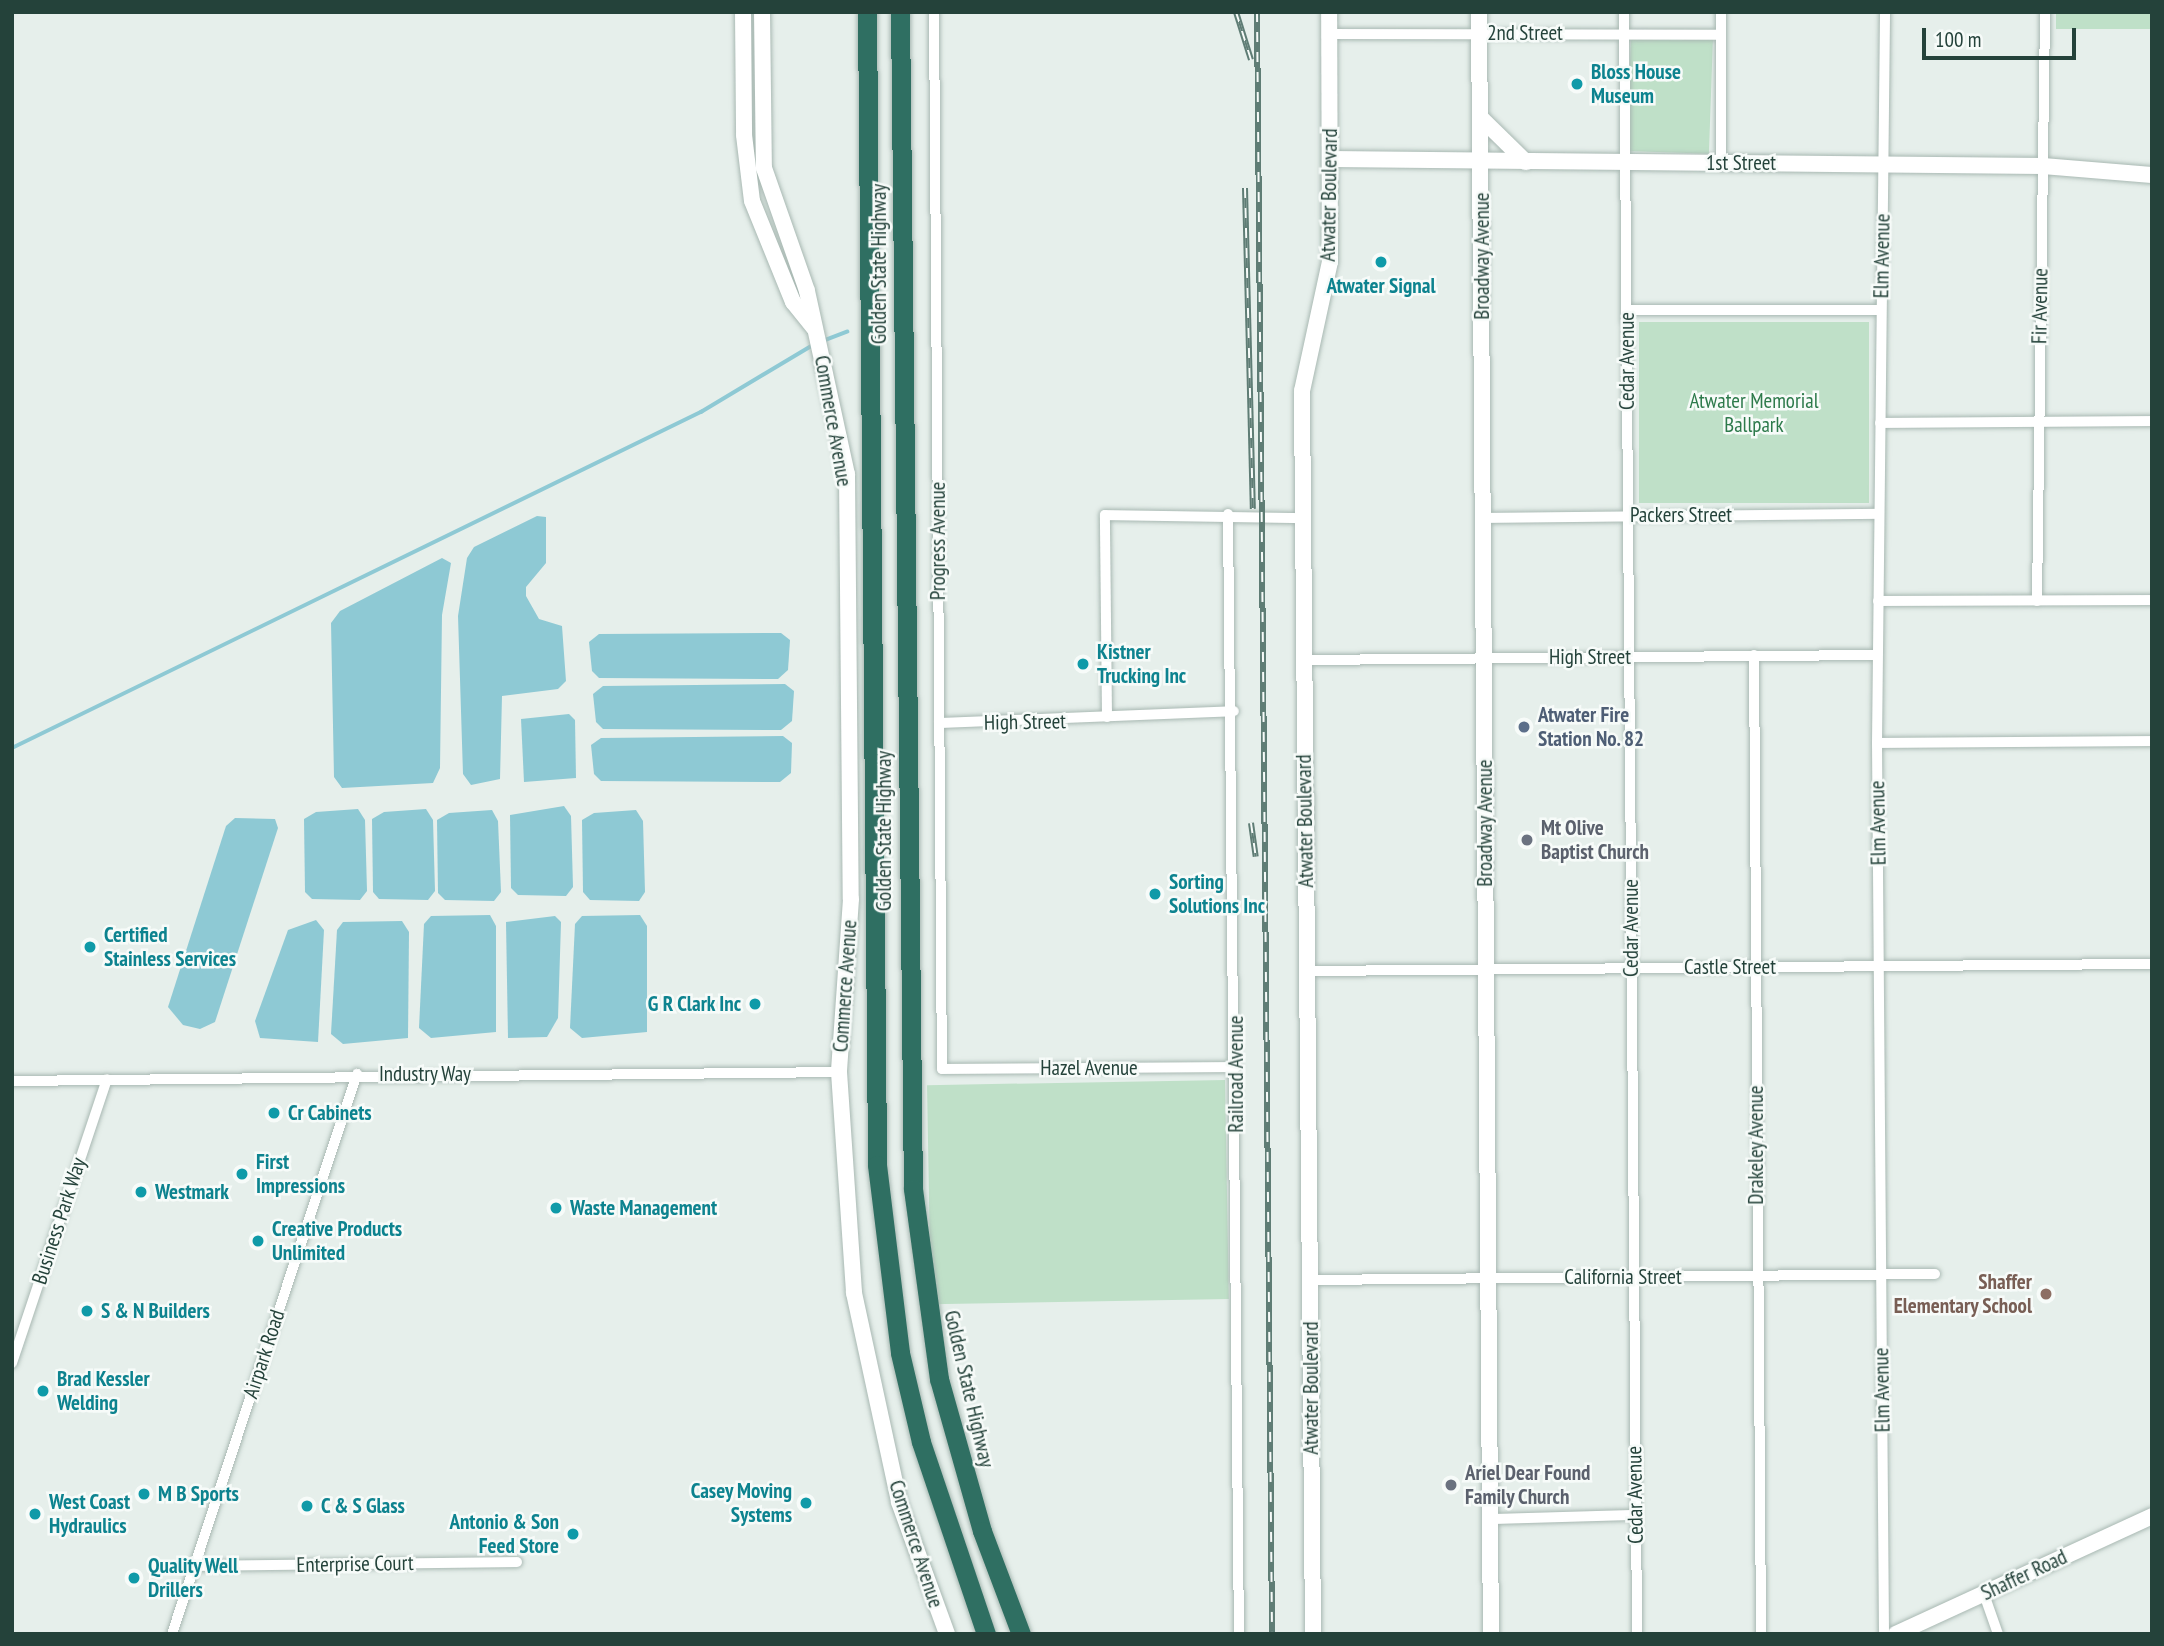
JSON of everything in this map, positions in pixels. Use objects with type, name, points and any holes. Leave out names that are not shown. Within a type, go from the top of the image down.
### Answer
[{"type":"highway","name":"Golden State Highway","points":[[867,12],[877,1165],[900,1353],[918,1429],[986,1634]]},
{"type":"highway","name":"Golden State Highway","points":[[900,12],[913,1189],[939,1379],[982,1531],[1021,1634]]},
{"type":"street","name":"Commerce Avenue","points":[[743,12],[744,135],[752,201],[793,302],[814,328]]},
{"type":"street","name":"Commerce Avenue","points":[[762,12],[764,168],[824,358],[847,474],[851,899],[839,1072],[844,1205],[869,1375],[899,1502],[947,1634]]},
{"type":"street","name":"Progress Avenue","points":[[934,12],[942,1069]]},
{"type":"street","name":"Atwater Boulevard","points":[[1313,1634],[1302,391],[1331,262],[1329,12]]},
{"type":"street","name":"Broadway Avenue","points":[[1479,12],[1491,1634]]},
{"type":"street","name":"Cedar Avenue","points":[[1624,12],[1637,1634]]},
{"type":"street","points":[[1721,12],[1721,163]]},
{"type":"street","name":"Elm Avenue","points":[[1885,12],[1877,655],[1885,1634]]},
{"type":"street","name":"Fir Avenue","points":[[2037,601],[2045,12]]},
{"type":"street","name":"2nd Street","points":[[1329,34],[1721,35]]},
{"type":"street","points":[[1480,118],[1526,162]]},
{"type":"street","name":"1st Street","points":[[1330,159],[2043,166],[2152,175]]},
{"type":"street","points":[[1627,310],[1881,310]]},
{"type":"street","points":[[1880,423],[2152,421]]},
{"type":"street","points":[[1107,717],[1105,515],[1228,514],[1303,518]]},
{"type":"street","name":"Railroad Avenue","points":[[1228,514],[1234,711],[1240,1634]]},
{"type":"street","name":"Packers Street","points":[[1484,518],[1879,514]]},
{"type":"street","points":[[1878,601],[2152,600]]},
{"type":"street","name":"Drakeley Avenue","points":[[1754,655],[1761,1634]]},
{"type":"street","name":"High Street","points":[[1304,660],[1877,655]]},
{"type":"street","name":"High Street","points":[[939,723],[1234,711]]},
{"type":"street","points":[[1877,743],[2152,741]]},
{"type":"street","name":"Castle Street","points":[[1308,971],[2152,964]]},
{"type":"street","name":"Hazel Avenue","points":[[942,1069],[1236,1067]]},
{"type":"street","name":"Industry Way","points":[[12,1081],[357,1074],[839,1072]]},
{"type":"street","name":"Airpark Road","points":[[172,1634],[357,1074]]},
{"type":"street","name":"Business Park Way","points":[[12,1363],[107,1079]]},
{"type":"street","name":"California Street","points":[[1310,1280],[1935,1274]]},
{"type":"street","points":[[1490,1519],[1635,1515]]},
{"type":"street","name":"Shaffer Road","points":[[1896,1634],[2152,1516]]},
{"type":"street","name":"Enterprise Court","points":[[194,1566],[517,1562]]},
{"type":"street","points":[[1984,1594],[1998,1634]]},
{"type":"green space","points":[[2056,12],[2152,12],[2152,29],[2056,29]]},
{"type":"green space","points":[[1631,35],[1713,38],[1709,154],[1627,151]]},
{"type":"green space","name":"Atwater Memorial Ballpark","points":[[1639,322],[1869,322],[1869,503],[1639,503]]},
{"type":"green space","points":[[1225,1080],[1229,1299],[931,1304],[927,1085]]},
{"type":"water","points":[[537,516],[546,517],[546,563],[526,587],[526,596],[539,619],[562,626],[566,681],[558,689],[502,696],[500,779],[471,785],[463,774],[458,616],[467,558],[474,547]]},
{"type":"water","points":[[442,558],[451,563],[442,615],[440,768],[433,783],[342,788],[334,777],[331,623],[340,611]]},
{"type":"water","points":[[781,633],[790,640],[788,670],[778,679],[599,678],[592,671],[589,642],[599,634]]},
{"type":"water","points":[[785,684],[794,691],[792,721],[781,730],[603,729],[596,722],[593,694],[603,686]]},
{"type":"water","points":[[569,714],[575,720],[576,778],[524,782],[521,719]]},
{"type":"water","points":[[783,736],[792,743],[791,773],[780,782],[601,781],[594,774],[591,745],[601,738]]},
{"type":"water","points":[[564,806],[571,816],[573,887],[566,896],[518,895],[511,888],[510,815]]},
{"type":"water","points":[[358,809],[365,820],[367,891],[360,900],[312,899],[305,892],[304,819],[316,812]]},
{"type":"water","points":[[426,809],[433,820],[435,891],[428,900],[379,899],[373,892],[372,819],[384,812]]},
{"type":"water","points":[[492,810],[498,821],[501,892],[494,901],[445,900],[438,893],[437,820],[449,813]]},
{"type":"water","points":[[636,810],[643,821],[645,892],[639,901],[590,900],[583,892],[582,820],[594,813]]},
{"type":"water","points":[[235,818],[275,819],[278,828],[215,1022],[200,1029],[183,1025],[168,1007],[226,826]]},
{"type":"water","points":[[490,915],[496,926],[496,1032],[431,1038],[419,1028],[424,924],[431,916]]},
{"type":"water","points":[[640,915],[647,926],[647,1032],[582,1038],[570,1028],[575,924],[582,916]]},
{"type":"water","points":[[555,916],[561,922],[558,1018],[547,1037],[508,1038],[506,922]]},
{"type":"water","points":[[316,920],[324,930],[318,1042],[260,1038],[255,1021],[288,930]]},
{"type":"water","points":[[402,921],[409,932],[408,1038],[343,1044],[331,1034],[337,930],[343,922]]},
{"type":"waterway","points":[[823,341],[847,332]]},
{"type":"waterway","points":[[12,748],[701,412],[813,345]]},
{"type":"railway","points":[[1236,12],[1251,60]]},
{"type":"railway","points":[[1257,12],[1272,1634]]},
{"type":"railway","points":[[1245,188],[1253,509]]},
{"type":"railway","points":[[1251,823],[1256,857]]},
{"type":"place","name":"Bloss House Museum","points":[[1577,84]]},
{"type":"place","name":"Atwater Signal","points":[[1381,262]]},
{"type":"place","name":"Kistner Trucking Inc","points":[[1083,664]]},
{"type":"place","name":"Atwater Fire Station No. 82","points":[[1524,727]]},
{"type":"place","name":"Mt Olive Baptist Church","points":[[1527,840]]},
{"type":"place","name":"Sorting Solutions Inc","points":[[1155,894]]},
{"type":"place","name":"Certified Stainless Services","points":[[90,947]]},
{"type":"place","name":"G R Clark Inc","points":[[755,1004]]},
{"type":"place","name":"Cr Cabinets","points":[[274,1113]]},
{"type":"place","name":"First Impressions","points":[[242,1174]]},
{"type":"place","name":"Westmark","points":[[141,1192]]},
{"type":"place","name":"Waste Management","points":[[556,1208]]},
{"type":"place","name":"Creative Products Unlimited","points":[[258,1241]]},
{"type":"place","name":"Shaffer Elementary School","points":[[2046,1294]]},
{"type":"place","name":"S & N Builders","points":[[87,1311]]},
{"type":"place","name":"Brad Kessler Welding","points":[[43,1391]]},
{"type":"place","name":"Ariel Dear Found Family Church","points":[[1451,1485]]},
{"type":"place","name":"M B Sports","points":[[144,1494]]},
{"type":"place","name":"Casey Moving Systems","points":[[806,1503]]},
{"type":"place","name":"C & S Glass","points":[[307,1506]]},
{"type":"place","name":"West Coast Hydraulics","points":[[35,1514]]},
{"type":"place","name":"Antonio & Son Feed Store","points":[[573,1534]]},
{"type":"place","name":"Quality Well Drillers","points":[[134,1578]]}]
